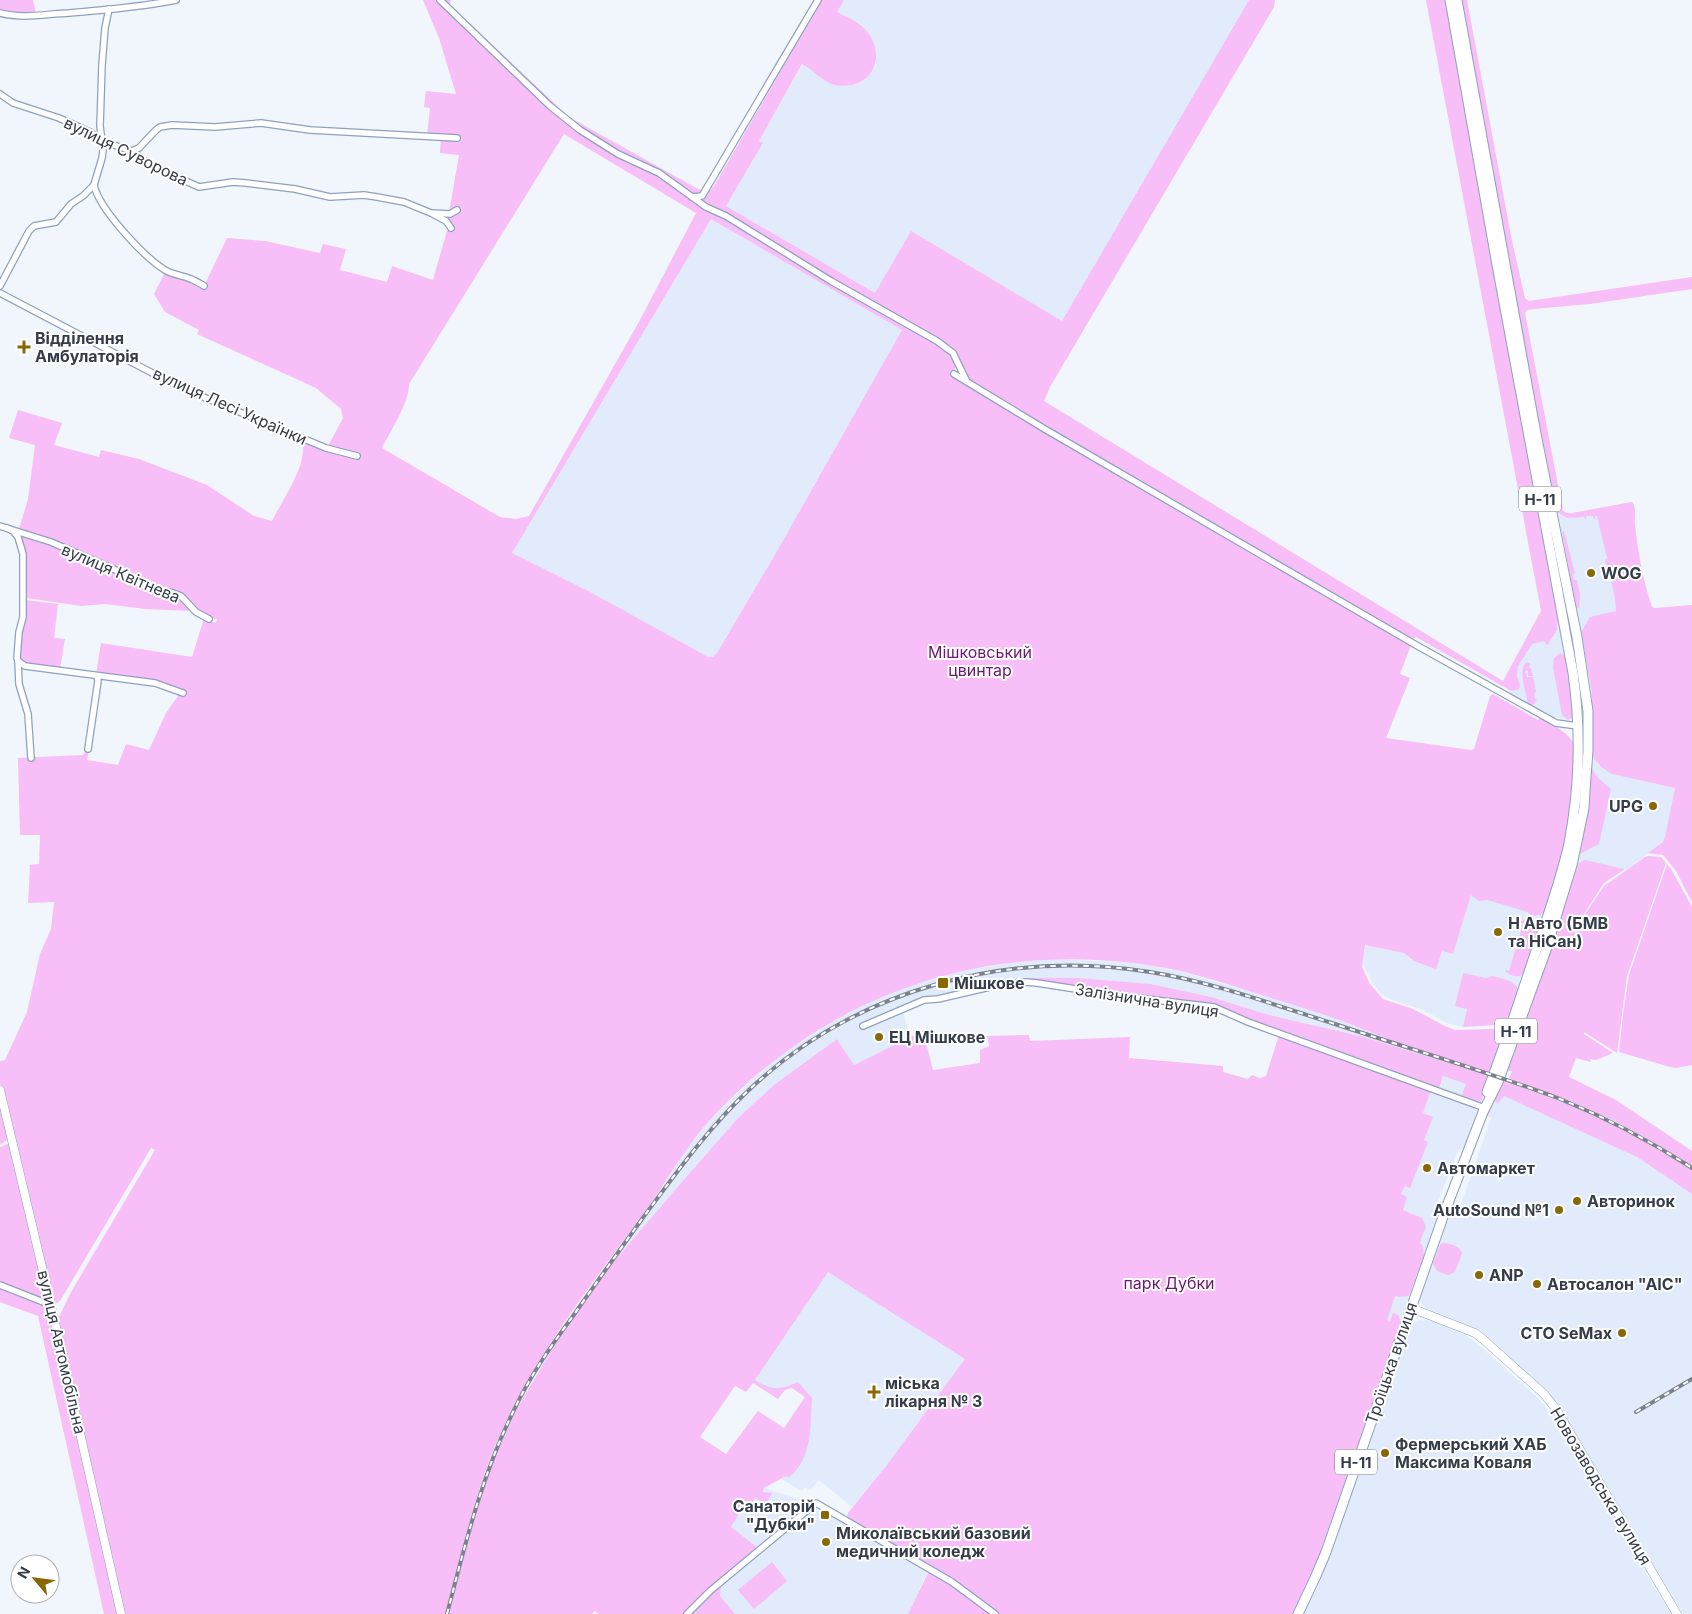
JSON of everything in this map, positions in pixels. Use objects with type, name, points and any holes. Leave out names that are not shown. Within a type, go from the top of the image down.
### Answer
[{"type":"main road","name":"Н-11","points":[[1450,0],[1573,672],[1578,726],[1577,791],[1564,862],[1522,995],[1482,1110]]},
{"type":"main road","name":"Н-11","points":[[1457,0],[1536,434],[1577,637],[1585,689],[1588,726],[1584,808],[1572,865],[1560,908],[1498,1082],[1482,1110]]},
{"type":"main road","name":"Троїцька вулиця","points":[[1298,1614],[1326,1552],[1441,1221],[1482,1110]]},
{"type":"street","points":[[0,13],[25,16],[109,10],[149,6],[176,0]]},
{"type":"street","points":[[440,0],[532,89],[566,119],[618,154],[659,173],[691,196],[700,199],[831,281],[937,342],[953,353],[968,382]]},
{"type":"street","points":[[700,199],[818,0]]},
{"type":"street","points":[[0,286],[31,228],[56,222],[71,204],[94,185],[102,158],[100,126],[102,65],[105,28],[109,10]]},
{"type":"street","name":"вулиця Суворова","points":[[0,94],[14,103],[59,118],[90,132],[102,141],[132,151],[150,165],[199,187],[240,183],[295,189],[330,197],[364,195],[404,202],[446,221],[451,228]]},
{"type":"street","points":[[132,151],[138,148],[160,127],[172,125],[215,127],[261,123],[301,129],[457,138]]},
{"type":"street","points":[[102,158],[113,148],[117,147]]},
{"type":"street","points":[[94,185],[100,201],[143,253],[165,270],[190,278],[204,286]]},
{"type":"street","name":"вулиця Суворова","points":[[431,213],[450,214],[457,210]]},
{"type":"street","name":"вулиця Лесі Українки","points":[[0,293],[177,386],[326,448],[357,456]]},
{"type":"street","points":[[954,374],[1043,428],[1416,645],[1556,723],[1578,726]]},
{"type":"street","name":"вулиця Квітнева","points":[[0,526],[51,542],[125,574],[144,586],[181,596],[196,612],[209,619]]},
{"type":"street","points":[[7,528],[18,537],[23,554],[23,617],[19,632],[18,661],[19,684],[28,714],[30,758]]},
{"type":"street","points":[[18,661],[25,666],[155,683],[183,694]]},
{"type":"street","points":[[88,749],[98,681],[97,676]]},
{"type":"street","name":"Залізнична вулиця","points":[[863,1026],[924,1000],[938,999],[994,986],[1026,982],[1037,983],[1219,1008],[1248,1022],[1482,1110]]},
{"type":"street","name":"вулиця Автомобільна","points":[[0,1090],[54,1310],[121,1614]]},
{"type":"street","points":[[0,1285],[54,1310]]},
{"type":"street","name":"Новозаводська вулиця","points":[[1411,1308],[1475,1333],[1544,1394],[1556,1409],[1581,1449],[1677,1614]]},
{"type":"street","points":[[687,1614],[742,1564],[816,1503],[952,1582],[994,1614]]},
{"type":"shaded area","points":[[844,0],[1249,0],[1062,321],[911,231],[875,293],[726,206],[763,144],[759,141],[803,64],[849,86],[860,83],[868,77],[876,65],[876,51],[861,25],[837,12]]},
{"type":"shaded area","points":[[711,219],[902,330],[717,653],[713,657],[708,657],[512,553]]},
{"type":"shaded area","points":[[1554,510],[1566,516],[1598,513],[1620,612],[1589,620],[1581,632],[1562,532]]},
{"type":"shaded area","points":[[1558,619],[1565,657],[1572,718],[1568,720],[1550,716],[1509,694],[1513,690],[1515,668],[1524,653],[1532,642],[1558,626]]},
{"type":"shaded area","points":[[1593,740],[1593,756],[1597,764],[1612,774],[1675,788],[1663,842],[1627,869],[1581,861],[1571,879]]},
{"type":"shaded area","points":[[1471,895],[1548,910],[1519,994],[1504,983],[1463,974],[1455,1006],[1467,1008],[1463,1027],[1447,1023],[1421,1009],[1392,1000],[1380,993],[1362,963],[1366,945],[1404,953],[1414,961],[1442,951],[1453,954]]},
{"type":"shaded area","points":[[1054,959],[1154,966],[1185,973],[1297,1005],[1394,1042],[1482,1070],[1481,1074],[1364,1037],[1269,1015],[1211,997],[1151,984],[1078,978],[1009,980],[928,998],[903,1011],[910,1038],[854,1065],[837,1039],[774,1085],[738,1118],[610,1266],[553,1348],[529,1386],[503,1437],[449,1614],[446,1614],[476,1500],[499,1436],[525,1384],[549,1346],[657,1196],[688,1147],[709,1121],[783,1053],[832,1022],[868,1003],[907,986],[962,971],[1011,963]]},
{"type":"shaded area","points":[[1443,1076],[1466,1084],[1461,1097],[1439,1089]]},
{"type":"shaded area","points":[[1509,1079],[1615,1121],[1692,1166],[1692,1170],[1608,1121],[1560,1100],[1508,1082]]},
{"type":"shaded area","points":[[1431,1091],[1475,1108],[1477,1112],[1464,1148],[1458,1150],[1437,1204],[1442,1208],[1424,1255],[1412,1213],[1403,1210],[1407,1197],[1401,1195],[1405,1186],[1410,1188],[1427,1142],[1424,1141],[1423,1113]]},
{"type":"shaded area","points":[[1504,1096],[1637,1157],[1692,1194],[1692,1614],[1683,1614],[1576,1435],[1547,1392],[1477,1329],[1427,1309],[1421,1303],[1419,1297],[1453,1201],[1461,1204],[1491,1119],[1488,1116],[1494,1101]]},
{"type":"shaded area","name":"міська лікарня № 3","points":[[828,1271],[965,1359],[886,1466],[852,1507],[819,1480],[810,1490],[805,1487],[802,1491],[781,1479],[786,1476],[812,1398],[798,1383],[782,1389],[770,1388],[755,1380]]},
{"type":"shaded area","points":[[1395,1295],[1400,1297],[1409,1296],[1401,1321],[1400,1317],[1393,1313],[1390,1321],[1386,1320]]},
{"type":"shaded area","points":[[1419,1320],[1432,1321],[1458,1331],[1472,1339],[1540,1400],[1555,1420],[1655,1589],[1672,1614],[1304,1614],[1318,1586],[1338,1533],[1409,1328],[1412,1323]]},
{"type":"shaded area","points":[[764,1488],[804,1501],[807,1503],[807,1506],[758,1548],[730,1528],[746,1502],[755,1498],[766,1504]]},
{"type":"shaded area","name":"Миколаївський базовий медичний коледж","points":[[815,1510],[825,1512],[928,1571],[908,1614],[735,1614],[720,1596],[721,1585]]},
{"type":"green space","points":[[0,0],[33,0],[36,14],[0,12]]},
{"type":"green space","name":"Мішковський цвинтар","points":[[423,0],[438,0],[565,120],[936,343],[951,355],[956,365],[950,375],[1411,645],[1400,674],[1410,678],[1386,738],[1474,749],[1490,696],[1493,694],[1538,720],[1541,717],[1557,727],[1571,739],[1577,749],[1568,838],[1548,910],[1542,914],[1530,915],[1528,912],[1488,900],[1479,901],[1471,895],[1453,954],[1442,951],[1436,969],[1414,961],[1404,953],[1365,945],[1362,967],[1370,984],[1383,999],[1413,1009],[1455,1030],[1492,1029],[1505,1032],[1506,1034],[1481,1102],[1461,1097],[1466,1084],[1443,1076],[1439,1089],[1249,1021],[1219,1007],[1028,981],[1030,978],[1078,978],[1151,984],[1211,997],[1269,1015],[1364,1037],[1481,1073],[1482,1071],[1406,1046],[1306,1009],[1214,980],[1166,968],[1090,960],[1028,961],[968,970],[910,986],[855,1010],[803,1040],[753,1078],[708,1122],[691,1144],[651,1203],[566,1320],[531,1374],[515,1403],[501,1432],[484,1476],[446,1614],[124,1614],[58,1319],[71,1292],[155,1150],[151,1148],[60,1301],[55,1304],[0,1083],[0,1061],[5,1060],[27,1012],[40,954],[51,929],[54,902],[28,903],[30,865],[39,864],[40,835],[20,835],[18,758],[83,755],[89,749],[87,760],[118,765],[126,744],[149,750],[166,713],[178,696],[177,690],[96,674],[101,643],[192,657],[204,618],[216,623],[217,619],[202,615],[189,602],[19,529],[28,499],[35,445],[9,438],[18,410],[62,423],[54,445],[99,457],[101,450],[139,459],[207,485],[254,516],[272,521],[299,469],[303,452],[303,437],[328,446],[343,418],[341,409],[316,388],[197,334],[199,330],[165,312],[154,294],[165,272],[205,284],[227,238],[265,241],[320,253],[323,244],[346,249],[340,270],[387,282],[392,266],[433,280],[448,227],[446,222],[430,214],[449,213],[459,155],[440,153],[441,137],[427,136],[430,108],[424,107],[426,91],[456,94],[439,38]],"holes":[[[564,134],[696,213],[640,320],[529,516],[516,519],[500,517],[382,448],[403,408],[409,384]],[[711,219],[902,330],[717,653],[713,657],[708,657],[590,592],[512,553]]]},
{"type":"green space","points":[[442,0],[451,0],[450,5],[569,117],[700,190],[706,187],[702,194],[695,196],[570,121]]},
{"type":"green space","points":[[822,0],[844,0],[837,12],[856,22],[868,32],[875,47],[876,57],[874,66],[864,80],[846,86],[835,85],[822,79],[802,64],[759,141],[763,143],[726,206],[875,293],[911,231],[1062,321],[1249,0],[1275,0],[1274,7],[1050,387],[1044,401],[1503,681],[1541,611],[1426,0],[1446,0],[1541,511],[1558,619],[1557,630],[1550,643],[1547,645],[1544,641],[1532,644],[1518,666],[1519,689],[1511,691],[1416,637],[1412,640],[1025,415],[970,381],[955,351],[701,201],[714,186]]},
{"type":"green space","points":[[1459,0],[1467,0],[1512,241],[1525,298],[1529,301],[1692,277],[1692,289],[1590,304],[1527,310],[1525,313],[1563,511],[1572,513],[1632,502],[1635,510],[1635,525],[1641,566],[1652,607],[1692,605],[1692,902],[1676,871],[1663,855],[1648,853],[1663,842],[1675,788],[1612,774],[1601,767],[1593,756],[1591,688],[1581,632],[1590,617],[1616,611],[1615,599],[1610,575],[1607,572],[1605,560],[1607,558],[1597,516],[1594,519],[1593,516],[1586,516],[1586,520],[1584,517],[1567,518],[1554,510]]},
{"type":"green space","points":[[1564,531],[1575,573],[1573,574],[1574,580],[1577,580],[1580,594],[1579,608],[1576,607],[1562,532]]},
{"type":"green space","points":[[17,533],[105,567],[136,583],[180,597],[192,611],[145,609],[106,604],[81,606],[27,598],[25,597]]},
{"type":"green space","points":[[26,600],[58,604],[54,638],[65,639],[60,669],[26,665],[19,660],[19,632]]},
{"type":"green space","points":[[1560,653],[1565,656],[1574,714],[1568,720],[1562,715],[1553,667],[1554,658]]},
{"type":"green space","points":[[1527,662],[1530,664],[1529,668],[1531,668],[1533,676],[1528,676],[1528,670],[1525,671],[1526,677],[1533,677],[1536,692],[1534,693],[1535,699],[1537,699],[1531,706],[1528,703],[1522,675],[1524,665]]},
{"type":"green space","points":[[1591,767],[1598,778],[1611,789],[1599,844],[1578,855]]},
{"type":"green space","points":[[1648,856],[1661,857],[1666,863],[1627,976],[1617,1053],[1584,1032],[1584,1034],[1613,1053],[1596,1060],[1590,1059],[1591,1062],[1576,1058],[1569,1077],[1616,1100],[1692,1151],[1692,1166],[1615,1121],[1509,1079],[1512,1071],[1506,1071],[1571,879],[1579,863],[1585,860],[1625,869],[1604,883],[1580,920],[1570,946],[1571,948],[1581,920],[1604,886]]},
{"type":"green space","points":[[1667,864],[1692,907],[1692,1065],[1676,1068],[1619,1052],[1629,975]]},
{"type":"green space","points":[[1525,919],[1535,922],[1538,929],[1525,971],[1520,976],[1513,976],[1505,970],[1509,971],[1523,924],[1520,922]]},
{"type":"green space","points":[[1463,973],[1486,978],[1492,976],[1504,979],[1512,982],[1517,987],[1519,994],[1508,1022],[1497,1025],[1463,1027],[1467,1009],[1455,1006]]},
{"type":"green space","name":"парк Дубки","points":[[923,1031],[933,1070],[980,1063],[980,1050],[989,1046],[987,1036],[1029,1035],[1030,1041],[1130,1037],[1129,1058],[1223,1066],[1223,1072],[1248,1079],[1252,1075],[1260,1078],[1266,1076],[1279,1035],[1431,1091],[1423,1113],[1433,1117],[1424,1140],[1428,1142],[1410,1188],[1405,1186],[1401,1194],[1407,1197],[1403,1210],[1422,1218],[1426,1227],[1420,1242],[1424,1255],[1409,1296],[1395,1296],[1387,1320],[1390,1321],[1393,1313],[1398,1315],[1401,1321],[1312,1576],[1294,1614],[908,1614],[931,1567],[847,1516],[965,1359],[828,1272],[755,1380],[772,1388],[786,1387],[798,1382],[812,1398],[809,1441],[797,1470],[789,1477],[786,1476],[764,1488],[763,1492],[772,1493],[766,1504],[755,1498],[751,1505],[746,1502],[731,1527],[758,1548],[684,1614],[599,1614],[595,1611],[592,1614],[449,1614],[479,1500],[492,1464],[516,1410],[553,1348],[610,1266],[738,1118],[774,1085],[837,1039],[854,1065]],"holes":[[[753,1383],[778,1399],[785,1390],[792,1388],[805,1397],[784,1428],[758,1411],[726,1454],[700,1437],[735,1386],[746,1392]]]},
{"type":"green space","points":[[1500,1081],[1575,1107],[1623,1130],[1669,1156],[1692,1170],[1692,1194],[1637,1157],[1504,1096],[1498,1103],[1494,1101],[1488,1116],[1485,1115]]},
{"type":"green space","points":[[0,1102],[8,1139],[0,1145]]},
{"type":"green space","points":[[10,1145],[46,1296],[43,1299],[0,1283],[0,1147]]},
{"type":"green space","points":[[1442,1243],[1454,1245],[1462,1253],[1455,1272],[1448,1275],[1437,1271],[1433,1264]]},
{"type":"green space","points":[[0,1287],[48,1307],[119,1614],[104,1614],[38,1316],[0,1302]]},
{"type":"green space","points":[[772,1562],[787,1581],[754,1609],[738,1590]]},
{"type":"green space","points":[[721,1585],[720,1596],[735,1614],[690,1614]]},
{"type":"railway","points":[[447,1614],[483,1484],[514,1410],[549,1350],[625,1243],[694,1151],[721,1118],[751,1088],[793,1054],[838,1025],[886,1002],[937,984],[989,972],[1042,966],[1096,966],[1174,976],[1266,1002],[1560,1099],[1628,1130],[1692,1168]]},
{"type":"railway","points":[[1636,1412],[1692,1379]]},
{"type":"place","name":"Відділення Амбулаторія","points":[[24,347]]},
{"type":"place","name":"WOG","points":[[1591,573]]},
{"type":"place","name":"UPG","points":[[1653,806]]},
{"type":"place","name":"Н Авто (БМВ та НіСан)","points":[[1498,932]]},
{"type":"place","name":"Мішкове","points":[[943,983]]},
{"type":"place","name":"ЕЦ Мішкове","points":[[879,1037]]},
{"type":"place","name":"Автомаркет","points":[[1427,1168]]},
{"type":"place","name":"Авторинок","points":[[1577,1201]]},
{"type":"place","name":"AutoSound №1","points":[[1559,1210]]},
{"type":"place","name":"ANP","points":[[1479,1275]]},
{"type":"place","name":"Автосалон \"АІС\"","points":[[1537,1284]]},
{"type":"place","name":"СТО SeMax","points":[[1622,1333]]},
{"type":"place","name":"міська лікарня № 3","points":[[874,1392]]},
{"type":"place","name":"Фермерський ХАБ Максима Коваля","points":[[1385,1453]]},
{"type":"place","name":"Санаторій \"Дубки\"","points":[[825,1515]]},
{"type":"place","name":"Миколаївський базовий медичний коледж","points":[[826,1542]]}]
